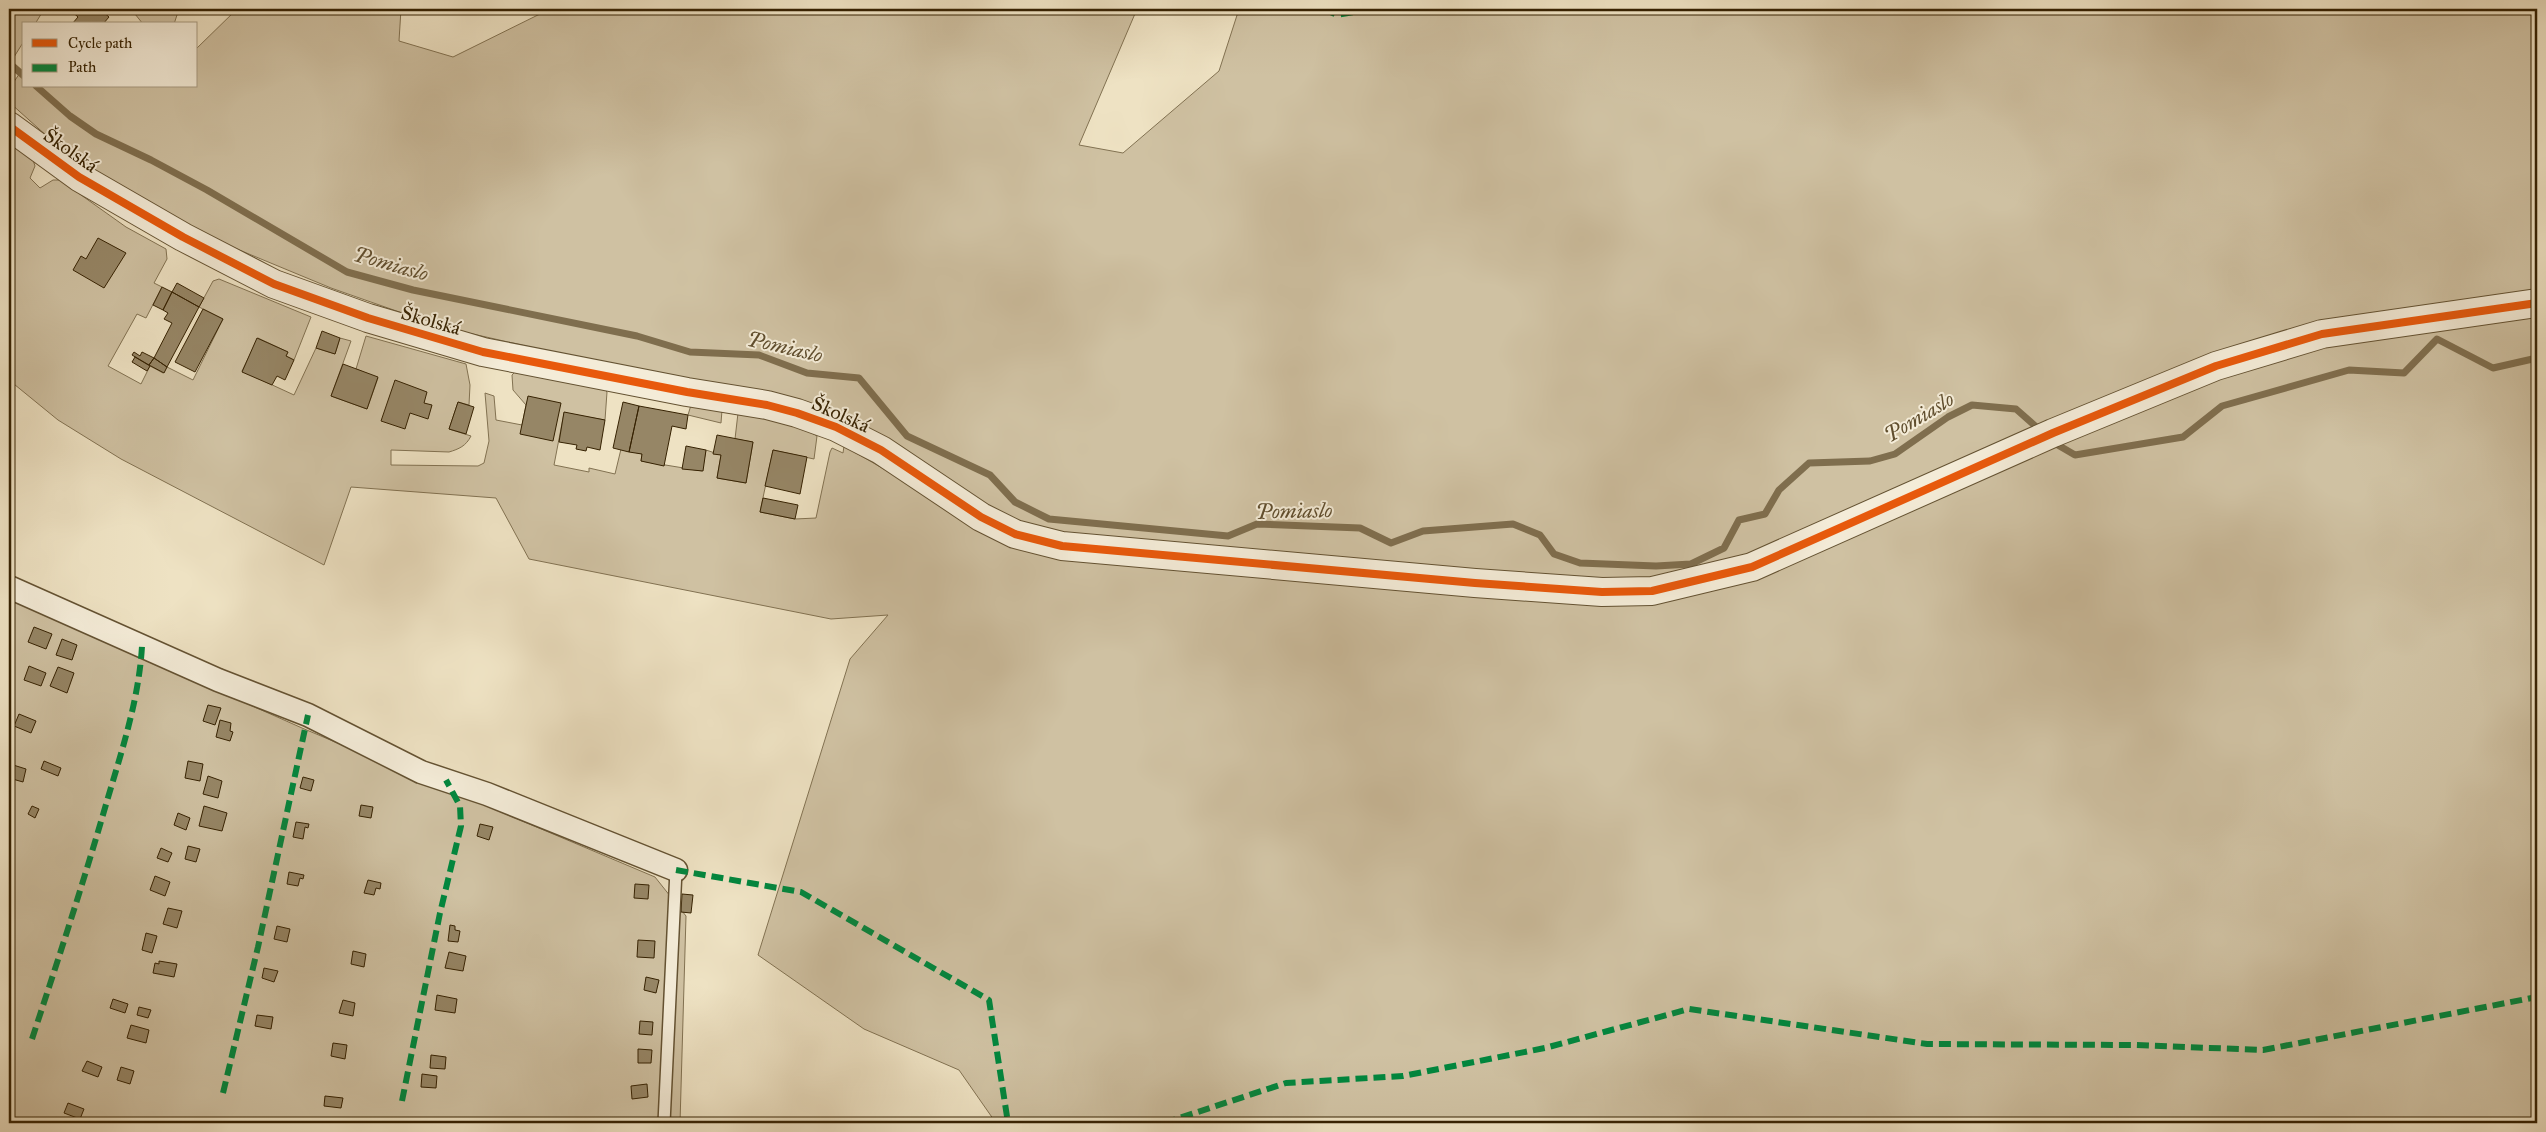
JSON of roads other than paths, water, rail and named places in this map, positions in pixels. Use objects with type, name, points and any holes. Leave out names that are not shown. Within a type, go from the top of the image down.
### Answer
[{"type":"street","name":"Školská","points":[[9,126],[78,177],[183,237],[238,267],[313,299],[368,318],[483,352],[797,412],[836,427],[881,450],[981,517],[1015,534],[1062,546],[1307,569],[1602,592],[1652,591],[1752,567],[2042,439],[2216,366],[2322,334],[2537,303]]},
{"type":"street","points":[[9,587],[218,680],[308,715],[421,772],[487,794],[676,870]]},
{"type":"lane","points":[[664,1123],[676,870]]},
{"type":"waterway","name":"Pomiaslo","points":[[9,63],[22,74]]},
{"type":"waterway","name":"Pomiaslo","points":[[38,88],[70,116],[96,134],[151,160],[207,190],[347,272],[413,290],[637,336],[690,352],[759,355],[807,373],[859,378],[907,436],[990,475],[1015,502],[1049,519],[1228,536],[1257,524],[1360,528],[1391,543],[1423,531],[1513,524],[1540,535],[1554,554],[1580,563],[1656,566],[1691,564],[1724,548],[1739,520],[1765,514],[1779,490],[1809,463],[1870,461],[1895,454],[1948,417],[1972,405],[2016,409],[2042,432]]},
{"type":"waterway","name":"Pomiaslo","points":[[2051,441],[2075,455],[2183,437],[2222,406],[2349,370],[2404,373],[2437,339],[2493,368],[2537,358]]}]
